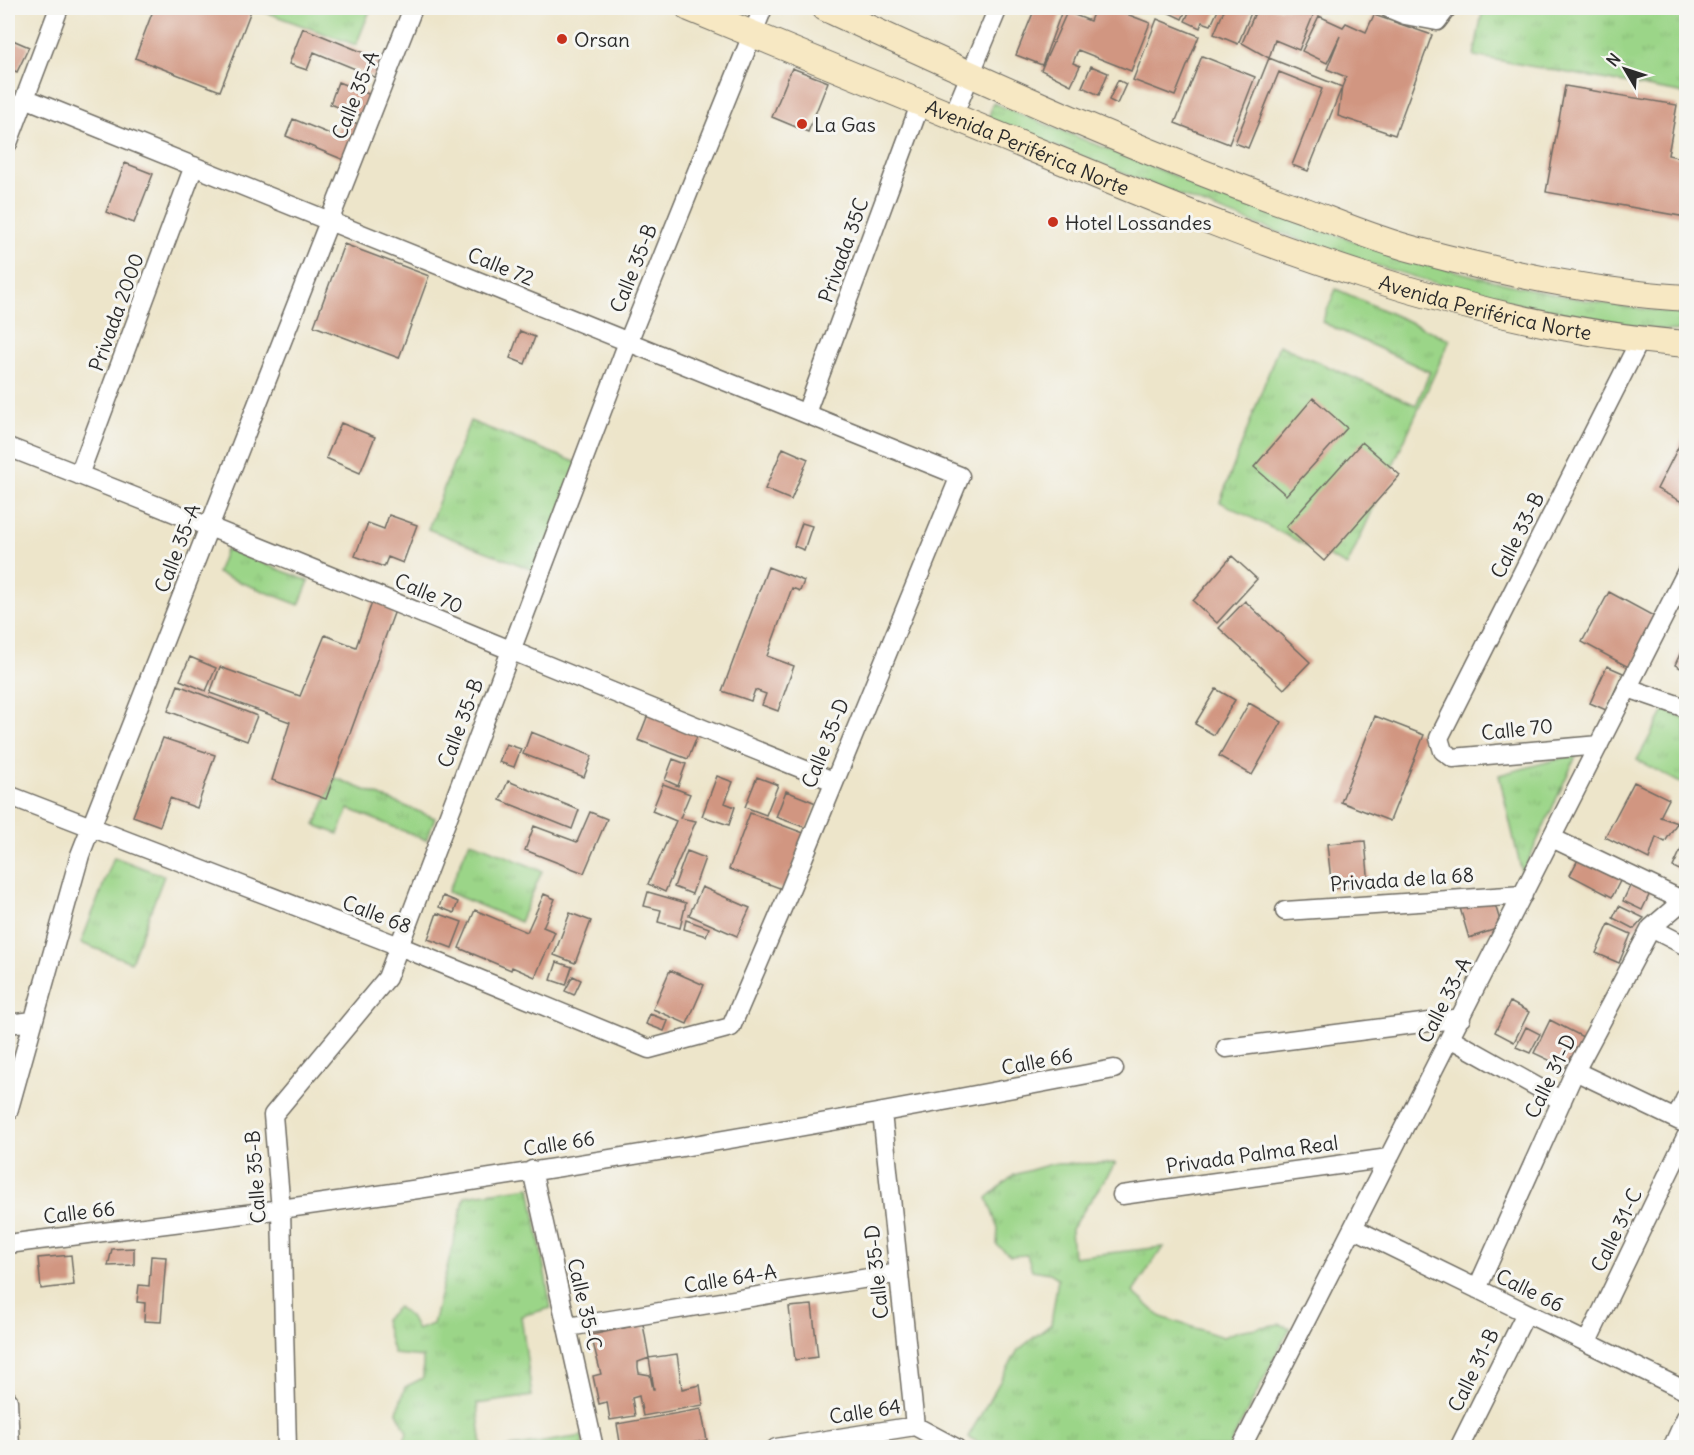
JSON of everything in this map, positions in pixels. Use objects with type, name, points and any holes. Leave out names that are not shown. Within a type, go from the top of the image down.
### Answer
[{"type":"main road","name":"Avenida Periférica Norte","points":[[689,8],[1193,216],[1317,261],[1404,289],[1507,315],[1640,340],[1686,344]]},
{"type":"main road","name":"Avenida Periférica Norte","points":[[825,8],[972,75],[1206,176],[1414,249],[1544,278],[1644,296],[1686,298]]},
{"type":"street","points":[[8,143],[59,8]]},
{"type":"street","name":"Calle 35-A","points":[[8,1112],[11,1086],[33,1021],[80,855],[328,219],[380,95],[413,8]]},
{"type":"street","name":"Calle 35-B","points":[[287,1448],[281,1210],[273,1115],[387,978],[628,342],[763,8]]},
{"type":"street","points":[[953,116],[998,8]]},
{"type":"street","points":[[1388,8],[1405,15],[1442,14]]},
{"type":"street","name":"Calle 72","points":[[25,98],[960,476]]},
{"type":"street","name":"Privada 35C","points":[[806,413],[921,102]]},
{"type":"street","name":"Privada 2000","points":[[79,475],[194,166]]},
{"type":"street","name":"Calle 33-B","points":[[1443,751],[1439,738],[1640,340]]},
{"type":"street","name":"Calle 70","points":[[8,447],[396,601],[511,652],[833,781]]},
{"type":"street","name":"Calle 35-D","points":[[731,1027],[790,890],[960,476]]},
{"type":"street","name":"Calle 33-A","points":[[1242,1448],[1686,573]]},
{"type":"street","points":[[1628,688],[1686,708]]},
{"type":"street","name":"Calle 70","points":[[1443,751],[1453,758],[1599,745]]},
{"type":"street","name":"Calle 68","points":[[8,795],[399,946],[649,1049],[731,1027]]},
{"type":"street","points":[[1552,838],[1685,900]]},
{"type":"street","name":"Privada de la 68","points":[[1285,911],[1523,895]]},
{"type":"street","name":"Calle 31-D","points":[[1477,1289],[1575,1071],[1651,928],[1685,900]]},
{"type":"street","points":[[1651,928],[1686,946]]},
{"type":"street","points":[[1226,1048],[1461,1018]]},
{"type":"street","points":[[8,1023],[33,1021]]},
{"type":"street","points":[[1450,1038],[1562,1101]]},
{"type":"street","name":"Calle 66","points":[[8,1244],[281,1210],[882,1113],[1114,1069]]},
{"type":"street","points":[[1575,1071],[1681,1122],[1686,1097]]},
{"type":"street","name":"Calle 35-D","points":[[882,1113],[915,1426]]},
{"type":"street","name":"Calle 31-C","points":[[1587,1342],[1686,1137]]},
{"type":"street","name":"Privada Palma Real","points":[[1122,1195],[1389,1158]]},
{"type":"street","name":"Calle 35-C","points":[[532,1170],[594,1448]]},
{"type":"street","name":"Calle 66","points":[[1353,1228],[1686,1391]]},
{"type":"street","name":"Calle 64-A","points":[[568,1328],[899,1273]]},
{"type":"street","name":"Calle 31-B","points":[[1460,1448],[1526,1313]]},
{"type":"street","points":[[8,1400],[10,1448]]},
{"type":"street","points":[[1672,1448],[1686,1417]]},
{"type":"street","name":"Calle 64","points":[[776,1448],[915,1426],[952,1447]]},
{"type":"green space","points":[[254,8],[371,8],[356,45]]},
{"type":"green space","points":[[1483,8],[1686,8],[1686,94],[1474,56]]},
{"type":"green space","points":[[993,103],[1162,171],[1333,234],[1419,261],[1507,284],[1596,302],[1686,314],[1686,332],[1596,320],[1507,302],[1418,278],[1331,250],[1244,220],[988,120]]},
{"type":"green space","points":[[1336,289],[1450,340],[1347,566],[1220,502],[1279,345],[1416,405],[1430,372],[1322,322]]},
{"type":"green space","points":[[470,421],[583,465],[541,573],[428,529]]},
{"type":"green space","points":[[226,549],[309,581],[299,605],[217,573]]},
{"type":"green space","points":[[1665,709],[1686,720],[1686,786],[1637,760]]},
{"type":"green space","points":[[1577,754],[1522,874],[1499,775]]},
{"type":"green space","points":[[335,778],[435,818],[426,840],[349,809],[338,834],[315,825]]},
{"type":"green space","points":[[470,841],[542,871],[520,922],[448,892]]},
{"type":"green space","points":[[114,857],[164,876],[131,962],[81,943]]},
{"type":"green space","points":[[1116,1163],[1071,1229],[1073,1257],[1163,1247],[1133,1292],[1161,1317],[1223,1337],[1238,1331],[1280,1324],[1290,1328],[1229,1447],[987,1447],[968,1437],[1018,1350],[1051,1324],[1058,1278],[1050,1273],[1032,1270],[1027,1255],[1010,1256],[997,1245],[998,1228],[987,1198],[1014,1175],[1051,1164]]},
{"type":"green space","points":[[530,1187],[551,1308],[521,1316],[532,1396],[477,1404],[482,1447],[402,1447],[407,1432],[397,1412],[405,1387],[423,1378],[423,1357],[394,1354],[384,1320],[398,1307],[410,1317],[417,1330],[433,1324],[465,1196]]},
{"type":"green space","points":[[582,1436],[584,1447],[504,1448]]},
{"type":"building","points":[[154,8],[252,8],[220,91],[135,58]]},
{"type":"building","points":[[1035,8],[1063,8],[1042,65],[1016,55]]},
{"type":"building","points":[[1095,8],[1111,8],[1150,23],[1131,71],[1078,50],[1073,63],[1080,66],[1071,85],[1041,70],[1067,12],[1090,21]]},
{"type":"building","points":[[1159,8],[1187,8],[1182,19]]},
{"type":"building","points":[[1191,8],[1219,8],[1211,25],[1202,22],[1200,28],[1185,21]]},
{"type":"building","points":[[1225,8],[1253,8],[1238,44],[1214,34]]},
{"type":"building","points":[[1257,8],[1306,8],[1315,11],[1299,50],[1275,40],[1269,58],[1242,43]]},
{"type":"building","points":[[1374,15],[1432,35],[1395,135],[1338,116],[1342,87],[1346,77],[1327,69],[1340,36],[1327,63],[1302,51],[1319,16],[1343,27],[1346,23],[1366,32]]},
{"type":"building","points":[[1157,19],[1199,36],[1175,96],[1133,80]]},
{"type":"building","points":[[303,28],[389,63],[382,80],[314,52],[307,70],[289,64]]},
{"type":"building","points":[[8,38],[29,47],[17,72],[8,68]]},
{"type":"building","points":[[1202,56],[1255,77],[1229,144],[1175,123]]},
{"type":"building","points":[[1269,58],[1342,87],[1308,171],[1292,165],[1322,89],[1279,72],[1248,148],[1235,143]]},
{"type":"building","points":[[1091,66],[1108,73],[1099,95],[1082,87]]},
{"type":"building","points":[[792,68],[828,82],[808,132],[772,117]]},
{"type":"building","points":[[1118,80],[1126,84],[1117,104],[1109,100]]},
{"type":"building","points":[[338,82],[376,97],[368,118],[330,104]]},
{"type":"building","points":[[1565,86],[1677,105],[1668,155],[1686,159],[1686,217],[1546,192]]},
{"type":"building","points":[[342,117],[358,124],[344,160],[286,136],[293,119],[335,136]]},
{"type":"building","points":[[125,163],[153,174],[134,223],[106,212]]},
{"type":"building","points":[[344,244],[429,276],[399,358],[314,326]]},
{"type":"building","points":[[520,331],[535,337],[525,364],[510,358]]},
{"type":"building","points":[[1313,398],[1347,428],[1286,495],[1254,467]]},
{"type":"building","points":[[341,423],[375,437],[360,473],[326,458]]},
{"type":"building","points":[[1686,432],[1686,504],[1657,489]]},
{"type":"building","points":[[1362,442],[1400,475],[1324,561],[1286,527]]},
{"type":"building","points":[[783,448],[808,459],[791,500],[765,489]]},
{"type":"building","points":[[389,515],[417,525],[403,563],[388,557],[384,567],[355,556],[368,523],[384,529]]},
{"type":"building","points":[[802,523],[812,526],[804,550],[794,546]]},
{"type":"building","points":[[1232,556],[1257,579],[1217,623],[1193,601]]},
{"type":"building","points":[[768,567],[804,581],[800,591],[792,588],[767,656],[794,666],[778,711],[762,705],[766,694],[755,690],[751,701],[722,691]]},
{"type":"building","points":[[1609,592],[1659,619],[1632,669],[1582,642]]},
{"type":"building","points":[[374,597],[397,605],[326,799],[272,780],[290,722],[210,693],[220,667],[300,696],[325,635],[356,647]]},
{"type":"building","points":[[1245,601],[1310,662],[1284,689],[1219,628]]},
{"type":"building","points":[[1686,641],[1686,671],[1675,665]]},
{"type":"building","points":[[190,657],[216,668],[206,691],[180,680]]},
{"type":"building","points":[[1607,666],[1623,673],[1606,710],[1590,703]]},
{"type":"building","points":[[178,685],[257,716],[247,741],[168,711]]},
{"type":"building","points":[[1216,689],[1235,700],[1214,735],[1195,724]]},
{"type":"building","points":[[1249,703],[1282,722],[1252,775],[1219,756]]},
{"type":"building","points":[[649,712],[699,732],[688,759],[638,740]]},
{"type":"building","points":[[1375,716],[1424,735],[1390,821],[1341,802]]},
{"type":"building","points":[[531,732],[592,756],[584,777],[523,754]]},
{"type":"building","points":[[163,738],[215,755],[197,808],[170,798],[160,826],[133,816]]},
{"type":"building","points":[[506,744],[521,749],[514,767],[499,762]]},
{"type":"building","points":[[673,759],[686,764],[678,786],[665,780]]},
{"type":"building","points":[[717,776],[733,782],[725,803],[735,807],[729,825],[702,816]]},
{"type":"building","points":[[757,777],[778,785],[766,815],[745,807]]},
{"type":"building","points":[[508,781],[579,810],[572,829],[500,800]]},
{"type":"building","points":[[1634,782],[1669,799],[1660,817],[1677,823],[1665,842],[1656,837],[1649,859],[1605,837]]},
{"type":"building","points":[[663,784],[690,794],[680,818],[696,821],[665,892],[648,884],[676,821],[652,811]]},
{"type":"building","points":[[786,791],[816,803],[807,828],[776,817]]},
{"type":"building","points":[[1686,807],[1686,829],[1677,823]]},
{"type":"building","points":[[590,812],[607,819],[584,873],[525,850],[534,826],[577,842]]},
{"type":"building","points":[[750,813],[806,834],[785,890],[729,869]]},
{"type":"building","points":[[1686,839],[1686,873],[1673,867]]},
{"type":"building","points":[[1365,841],[1369,885],[1332,889],[1327,844]]},
{"type":"building","points":[[687,851],[705,858],[692,894],[674,887]]},
{"type":"building","points":[[1581,854],[1623,875],[1612,897],[1570,875]]},
{"type":"building","points":[[1633,880],[1652,889],[1642,910],[1623,901]]},
{"type":"building","points":[[702,887],[750,908],[737,936],[689,915]]},
{"type":"building","points":[[648,892],[686,903],[680,928],[658,922],[661,910],[644,906]]},
{"type":"building","points":[[544,894],[555,899],[543,927],[555,932],[535,977],[512,967],[511,970],[459,948],[475,910],[527,932]]},
{"type":"building","points":[[443,896],[458,902],[454,913],[439,907]]},
{"type":"building","points":[[1493,898],[1502,927],[1469,938],[1460,908]]},
{"type":"building","points":[[1619,906],[1644,918],[1634,929],[1613,918]]},
{"type":"building","points":[[437,913],[462,922],[452,948],[428,939]]},
{"type":"building","points":[[570,913],[591,921],[575,963],[554,955]]},
{"type":"building","points":[[686,920],[709,928],[706,936],[684,929]]},
{"type":"building","points":[[1609,924],[1631,934],[1619,963],[1596,953]]},
{"type":"building","points":[[557,962],[572,967],[566,985],[551,980]]},
{"type":"building","points":[[670,970],[704,985],[687,1024],[653,1009]]},
{"type":"building","points":[[573,976],[581,980],[574,995],[565,991]]},
{"type":"building","points":[[1510,1002],[1529,1012],[1514,1042],[1495,1032]]},
{"type":"building","points":[[650,1014],[668,1021],[664,1031],[646,1024]]},
{"type":"building","points":[[1550,1020],[1585,1038],[1570,1070],[1534,1053]]},
{"type":"building","points":[[1526,1027],[1540,1034],[1530,1053],[1516,1047]]},
{"type":"building","points":[[134,1248],[134,1265],[108,1266],[112,1249]]},
{"type":"building","points":[[71,1255],[74,1285],[41,1289],[38,1258]]},
{"type":"building","points":[[151,1256],[166,1257],[161,1322],[144,1321],[145,1303],[137,1302],[139,1285],[149,1286]]},
{"type":"building","points":[[812,1305],[818,1357],[795,1360],[789,1307]]},
{"type":"building","points":[[643,1324],[649,1358],[677,1354],[682,1389],[700,1385],[703,1405],[643,1416],[639,1396],[632,1398],[635,1416],[610,1420],[607,1402],[599,1404],[593,1376],[601,1374],[591,1335]],"holes":[[[649,1358],[654,1389],[650,1375],[639,1373],[638,1367],[638,1362]]]},
{"type":"building","points":[[701,1409],[707,1440],[667,1448],[621,1448],[617,1424]]},
{"type":"place","name":"Orsan","points":[[562,39]]},
{"type":"place","name":"La Gas","points":[[802,124]]},
{"type":"place","name":"Hotel Lossandes","points":[[1053,222]]}]
